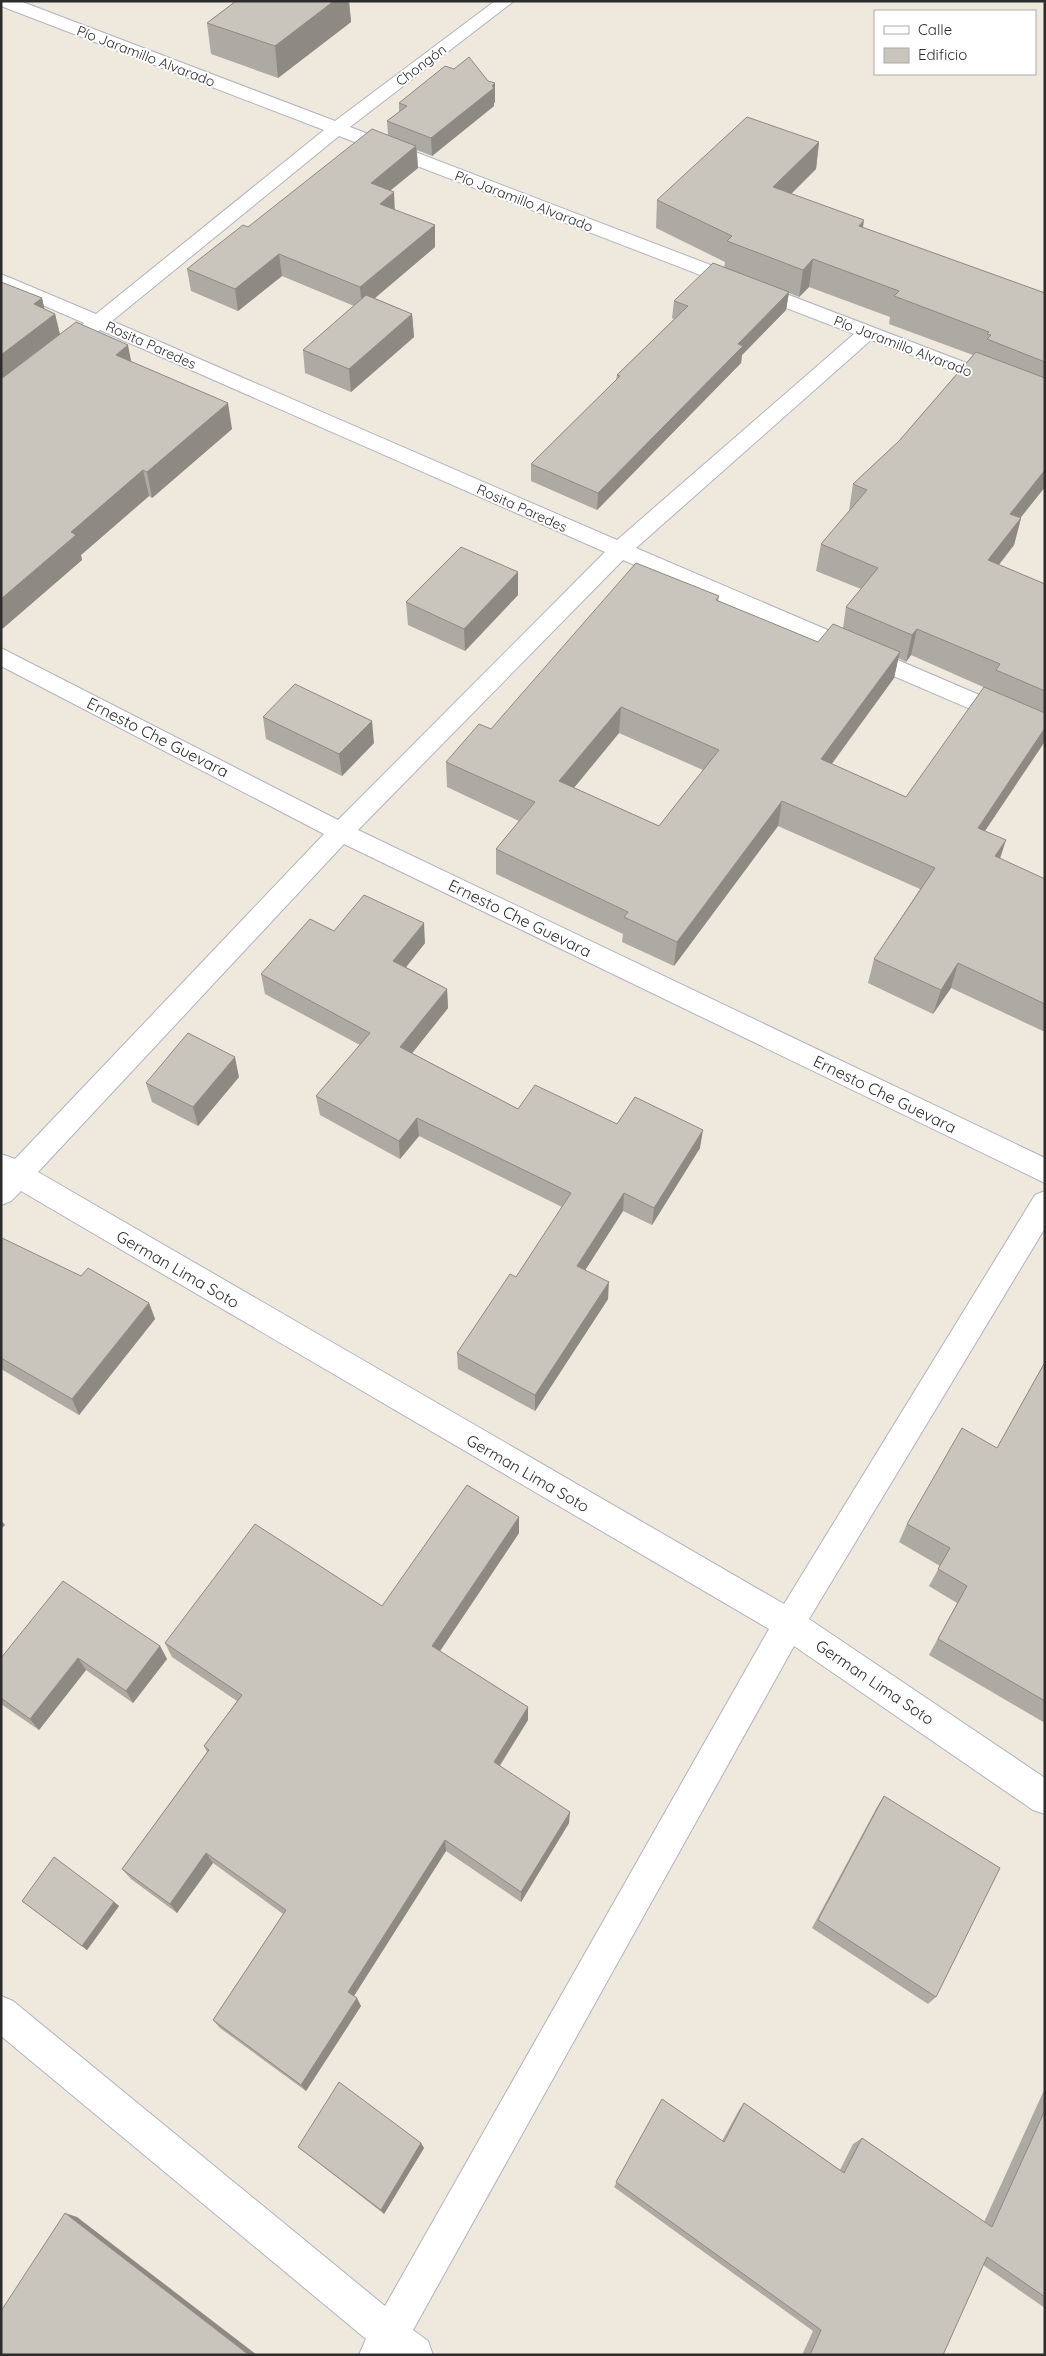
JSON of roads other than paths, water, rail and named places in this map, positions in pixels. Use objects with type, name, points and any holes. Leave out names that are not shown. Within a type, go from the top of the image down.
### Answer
[{"type":"street","name":"Pío Jaramillo Alvarado","points":[[4,1],[1045,400]]},
{"type":"street","name":"Chongón","points":[[76,340],[336,129],[506,1]]},
{"type":"street","name":"Rosita Paredes","points":[[1,280],[1045,733]]},
{"type":"street","points":[[7,1178],[341,832],[620,550],[867,333]]},
{"type":"street","name":"Ernesto Che Guevara","points":[[1,656],[341,832],[1045,1170]]},
{"type":"street","name":"German Lima Soto","points":[[7,1178],[789,1624],[1045,1798]]},
{"type":"street","points":[[1,2013],[394,2348],[789,1624],[1045,1203]]}]
